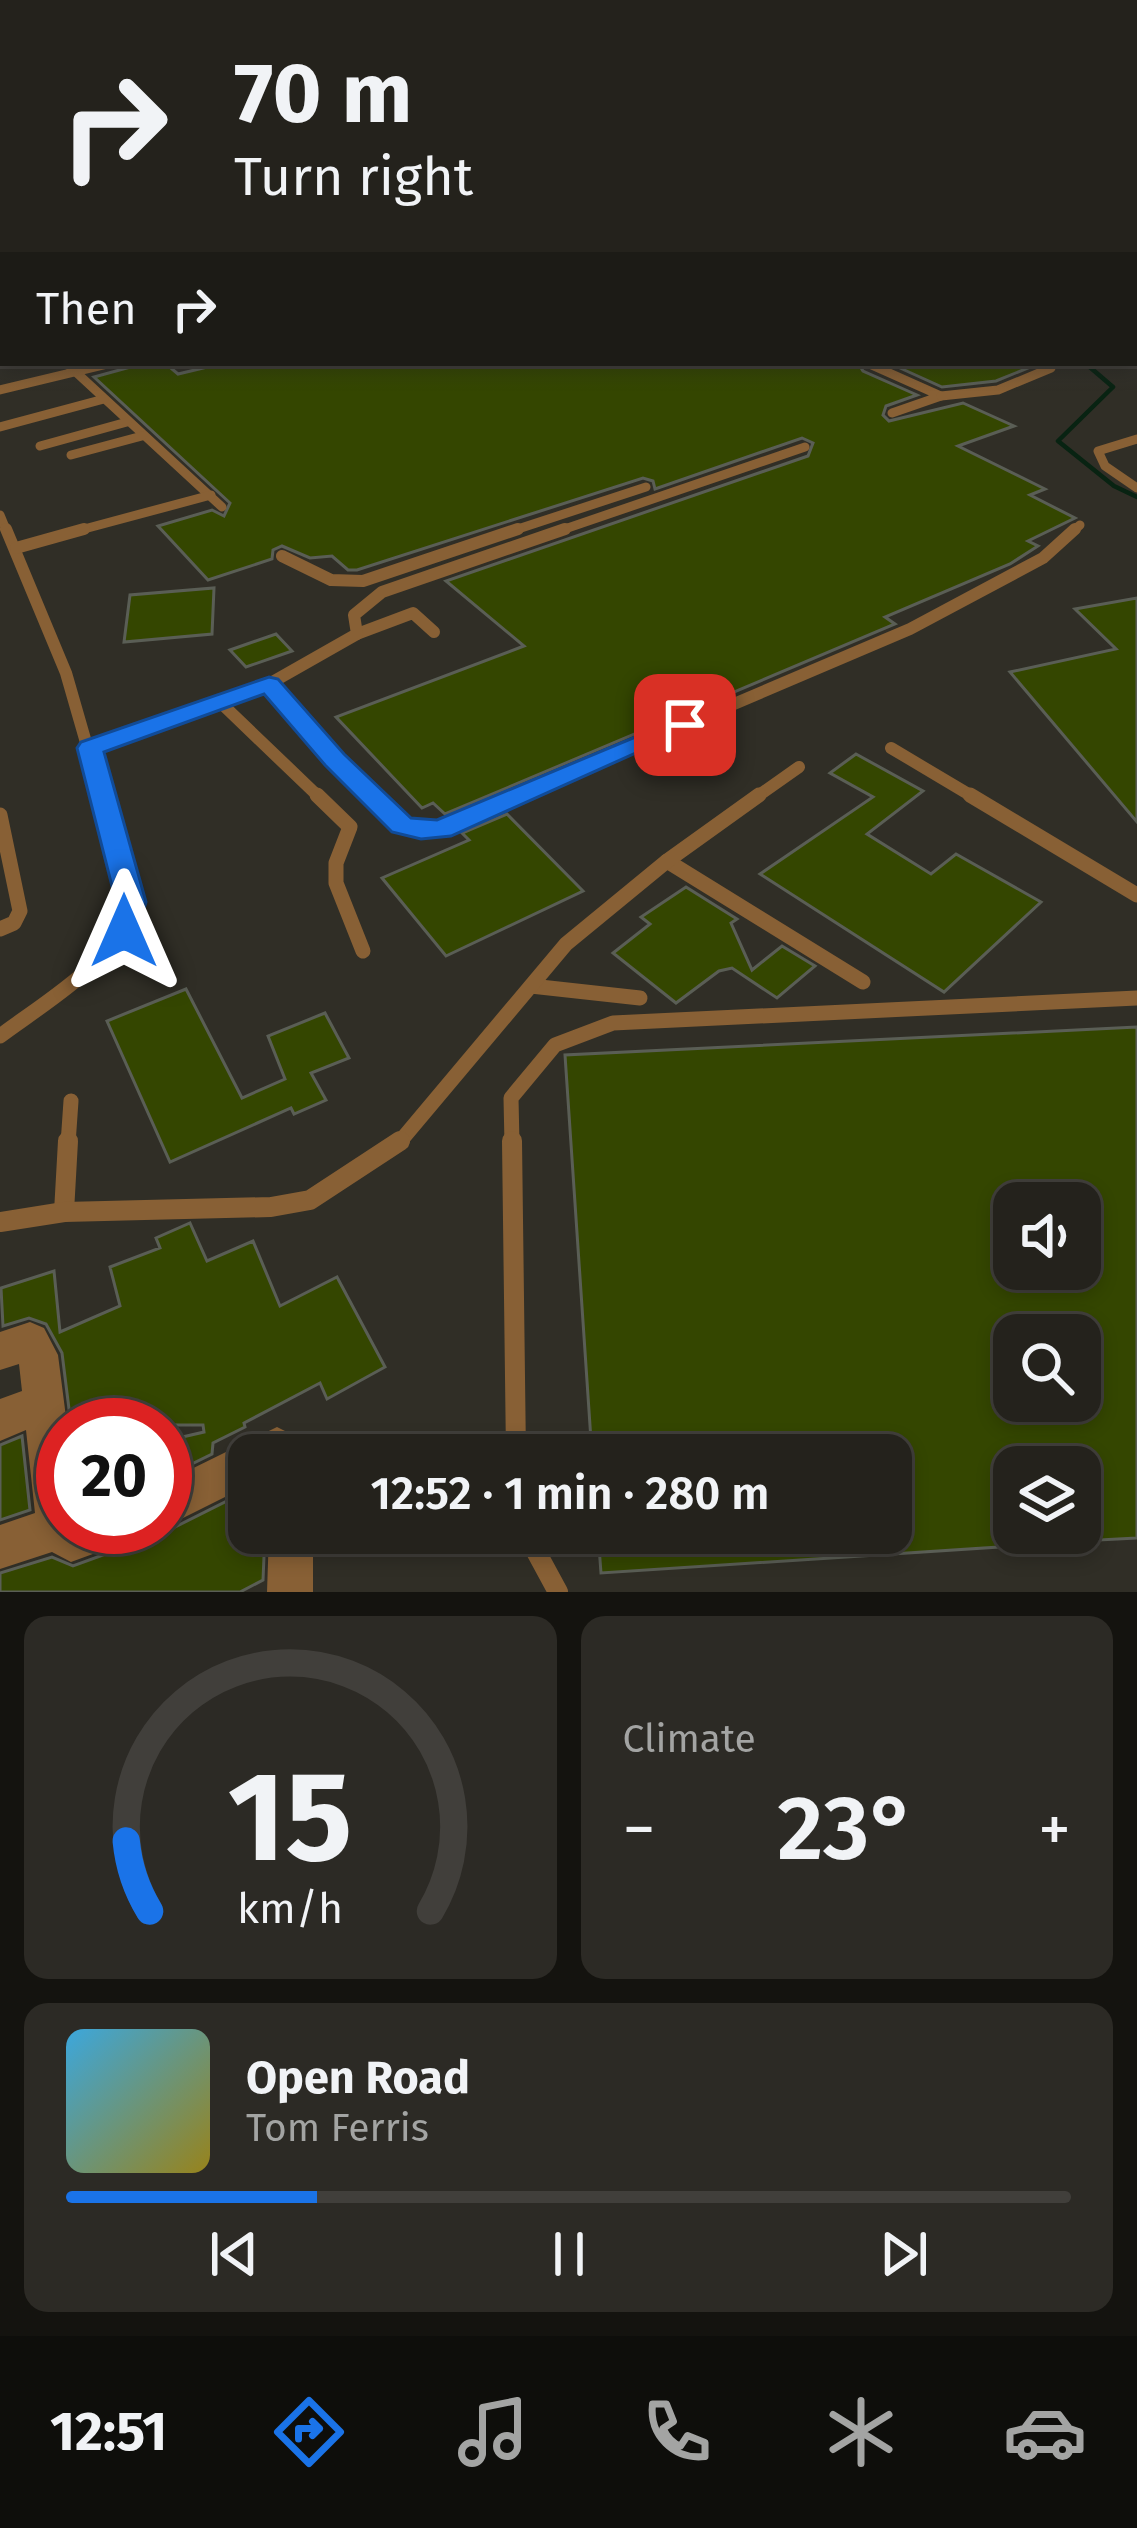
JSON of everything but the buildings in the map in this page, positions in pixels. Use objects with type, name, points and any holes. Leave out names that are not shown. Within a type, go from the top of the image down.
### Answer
[{"type":"street","points":[[0,1351],[30,1341],[38,1355],[42,1398]]},
{"type":"street","points":[[0,1420],[36,1406]]},
{"type":"street","points":[[192,1491],[228,1473]]},
{"type":"street","points":[[0,1547],[36,1535]]},
{"type":"street","points":[[290,1554],[290,1592]]},
{"type":"lane","points":[[0,387],[73,366],[142,436],[223,506]]},
{"type":"lane","points":[[874,366],[941,396]]},
{"type":"lane","points":[[892,413],[941,396],[970,397],[1043,374],[1050,366]]},
{"type":"lane","points":[[0,427],[104,399]]},
{"type":"lane","points":[[40,446],[128,422]]},
{"type":"lane","points":[[71,455],[142,436]]},
{"type":"lane","points":[[1137,439],[1098,451],[1105,466],[1137,488]]},
{"type":"lane","points":[[357,634],[354,615],[382,592],[805,447]]},
{"type":"lane","points":[[281,556],[331,580],[363,581],[646,487]]},
{"type":"lane","points":[[16,548],[212,495]]},
{"type":"lane","points":[[0,515],[90,748],[131,902],[124,931],[102,957],[0,1036]]},
{"type":"lane","points":[[269,684],[334,760],[402,825],[441,829],[910,629],[1043,558],[1080,526]]},
{"type":"lane","points":[[90,748],[222,704],[269,684],[357,634],[413,613],[434,632]]},
{"type":"lane","points":[[222,704],[350,827],[350,844],[336,860],[334,876],[363,951]]},
{"type":"lane","points":[[891,748],[1137,895]]},
{"type":"lane","points":[[0,1222],[64,1212],[271,1207],[310,1200],[397,1145],[566,944],[667,861],[800,767]]},
{"type":"lane","points":[[0,815],[20,911],[14,923],[0,929]]},
{"type":"lane","points":[[667,861],[863,982]]},
{"type":"lane","points":[[532,986],[640,998]]},
{"type":"lane","points":[[516,1434],[511,1098],[555,1045],[613,1023],[1137,998]]},
{"type":"lane","points":[[64,1212],[71,1101]]},
{"type":"lane","points":[[537,1554],[558,1592]]},
{"type":"waterway","points":[[1088,366],[1113,387],[1058,441],[1114,486],[1137,497]]},
{"type":"route","points":[[124,931],[131,902],[90,748],[269,684],[334,760],[402,825],[421,830],[441,829],[685,725]]}]
